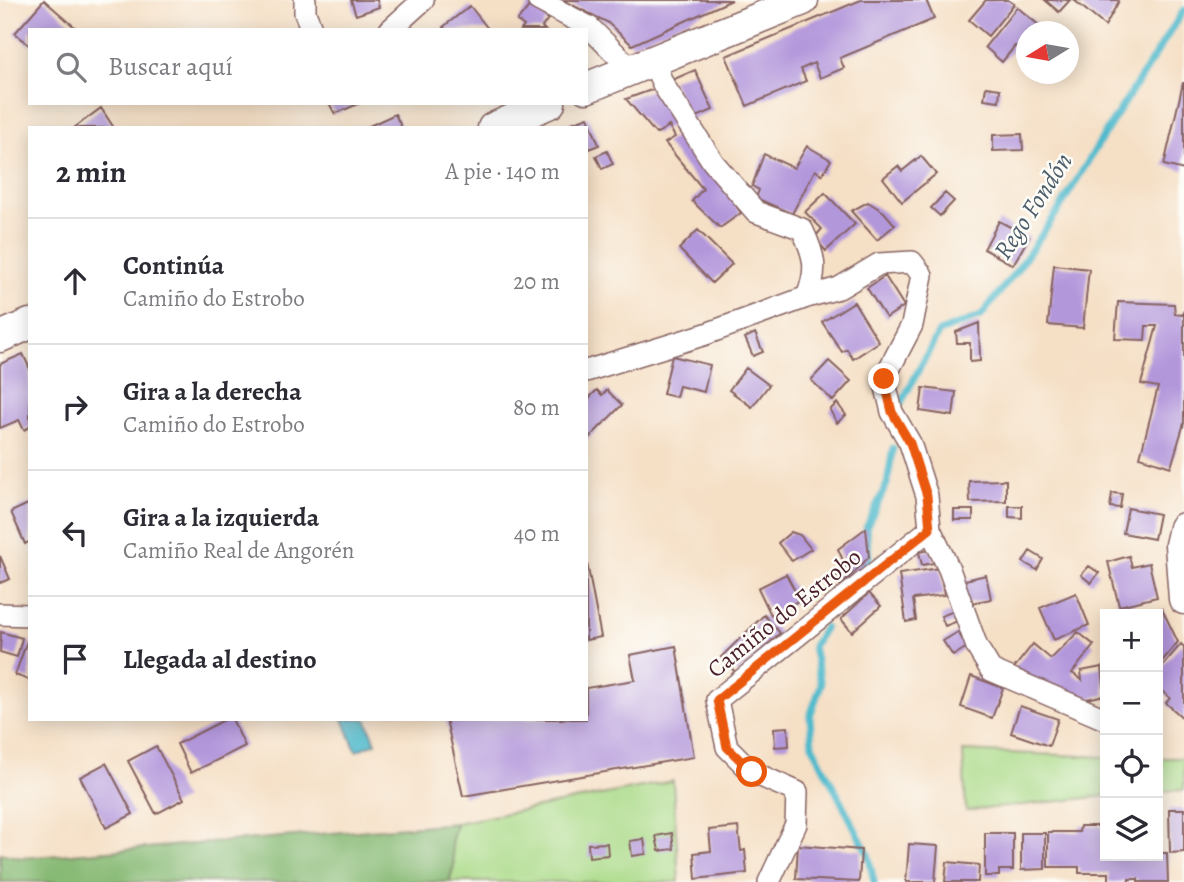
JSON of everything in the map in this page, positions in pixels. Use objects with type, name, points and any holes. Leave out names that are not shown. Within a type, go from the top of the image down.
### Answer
[{"type":"main road","points":[[588,87],[803,0]]},
{"type":"main road","points":[[498,126],[545,105]]},
{"type":"main road","points":[[0,337],[28,325]]},
{"type":"main road","points":[[1184,528],[1180,545],[1184,599]]},
{"type":"street","points":[[305,0],[305,13],[311,28]]},
{"type":"street","points":[[392,28],[423,0]]},
{"type":"street","points":[[538,0],[589,27],[641,65],[664,86],[713,162],[756,212],[802,229],[814,254],[813,281],[807,297]]},
{"type":"street","points":[[588,370],[706,334],[839,288],[879,264],[912,262],[922,275],[912,325],[884,379],[892,412],[910,443],[927,496],[930,529],[949,569],[977,647],[991,670],[1100,717]]},
{"type":"street","name":"Camiño do Estrobo","points":[[769,882],[796,824],[797,792],[752,772],[727,747],[717,700],[930,529]]},
{"type":"street","points":[[0,614],[28,615]]},
{"type":"green space","points":[[963,751],[1100,757],[1100,797],[966,811]]},
{"type":"green space","points":[[1163,758],[1184,758],[1184,790],[1163,791]]},
{"type":"green space","points":[[673,781],[679,882],[449,882],[454,865],[451,843],[456,823]]},
{"type":"green space","points":[[456,823],[451,843],[454,865],[449,882],[0,882],[0,853],[22,858]]},
{"type":"water","points":[[344,721],[367,721],[376,743],[356,751]]},
{"type":"building","points":[[44,0],[76,28],[28,28],[28,44],[15,33]]},
{"type":"building","points":[[351,0],[377,0],[379,7],[356,15]]},
{"type":"building","points":[[562,0],[732,0],[632,45],[607,22]]},
{"type":"building","points":[[861,0],[926,0],[934,19],[840,58],[844,68],[820,78],[814,63],[801,69],[806,81],[747,106],[726,56]]},
{"type":"building","points":[[986,0],[1008,0],[1014,4],[988,36],[969,20]]},
{"type":"building","points":[[1045,0],[1070,0],[1059,12]]},
{"type":"building","points":[[1074,0],[1117,0],[1119,1],[1105,26]]},
{"type":"building","points":[[531,4],[548,19],[543,28],[522,28],[524,26],[517,21]]},
{"type":"building","points":[[470,6],[487,28],[444,28]]},
{"type":"building","points":[[1017,7],[1034,21],[1016,21],[1016,47],[1002,62],[985,47]]},
{"type":"building","points":[[695,70],[713,110],[690,120],[672,80]]},
{"type":"building","points":[[1184,83],[1184,170],[1164,165]]},
{"type":"building","points":[[986,87],[1000,89],[999,101],[984,99]]},
{"type":"building","points":[[657,88],[741,213],[720,228],[692,201],[703,189],[665,143],[675,137],[669,126],[656,134],[626,99]]},
{"type":"building","points":[[330,105],[355,105],[335,114]]},
{"type":"building","points":[[101,108],[113,126],[77,126]]},
{"type":"building","points":[[395,114],[401,126],[369,126]]},
{"type":"building","points":[[588,117],[599,145],[588,149],[588,126],[564,126]]},
{"type":"building","points":[[1022,134],[1023,150],[993,151],[993,135]]},
{"type":"building","points":[[807,146],[831,160],[822,175],[815,170],[792,214],[756,198],[759,190],[752,186],[764,154],[794,168]]},
{"type":"building","points":[[607,151],[613,164],[602,169],[596,156]]},
{"type":"building","points":[[921,156],[936,174],[902,202],[883,178],[898,166],[902,171]]},
{"type":"building","points":[[825,193],[855,224],[826,251],[814,238],[822,229],[805,212]]},
{"type":"building","points":[[945,193],[954,201],[940,216],[931,208]]},
{"type":"building","points":[[868,202],[884,212],[895,225],[877,240],[851,211]]},
{"type":"building","points":[[999,221],[1029,237],[1013,265],[984,249]]},
{"type":"building","points":[[698,230],[732,264],[712,283],[679,249]]},
{"type":"building","points":[[1054,265],[1089,269],[1083,328],[1048,325]]},
{"type":"building","points":[[885,276],[904,306],[886,318],[867,288]]},
{"type":"building","points":[[854,302],[879,342],[853,359],[847,349],[842,352],[822,322]]},
{"type":"building","points":[[1118,302],[1174,304],[1175,314],[1182,315],[1184,310],[1184,423],[1171,467],[1140,457],[1158,387],[1141,384],[1157,326],[1146,326],[1145,340],[1115,339]]},
{"type":"building","points":[[979,323],[980,361],[970,362],[970,343],[957,343],[956,332]]},
{"type":"building","points":[[755,333],[763,352],[753,356],[745,338]]},
{"type":"building","points":[[23,354],[28,365],[28,428],[24,430],[19,420],[0,428],[0,364]]},
{"type":"building","points":[[672,356],[710,365],[704,392],[679,386],[676,397],[663,394]]},
{"type":"building","points":[[829,361],[851,381],[833,401],[811,380]]},
{"type":"building","points":[[746,368],[769,385],[752,407],[729,390]]},
{"type":"building","points":[[923,388],[956,392],[953,416],[920,411]]},
{"type":"building","points":[[597,390],[602,395],[607,390],[622,405],[588,439],[588,399]]},
{"type":"building","points":[[837,403],[846,415],[837,423],[830,410]]},
{"type":"building","points":[[1006,480],[1006,501],[970,502],[969,481]]},
{"type":"building","points":[[1112,493],[1122,494],[1120,508],[1110,507]]},
{"type":"building","points":[[28,504],[28,542],[25,544],[11,512]]},
{"type":"building","points":[[1009,506],[1022,506],[1022,518],[1009,517]]},
{"type":"building","points":[[1128,508],[1159,514],[1154,539],[1123,533]]},
{"type":"building","points":[[954,510],[973,510],[973,520],[954,520]]},
{"type":"building","points":[[866,528],[869,557],[841,586],[834,579],[846,567],[838,549]]},
{"type":"building","points":[[791,532],[800,535],[811,549],[792,561],[778,543]]},
{"type":"building","points":[[931,550],[934,563],[922,565],[919,552]]},
{"type":"building","points":[[1030,551],[1043,559],[1037,570],[1023,562]]},
{"type":"building","points":[[0,556],[10,579],[0,583]]},
{"type":"building","points":[[1129,556],[1132,567],[1149,563],[1157,597],[1119,606],[1108,562]]},
{"type":"building","points":[[1089,566],[1099,573],[1091,583],[1081,575]]},
{"type":"building","points":[[940,568],[944,595],[913,599],[916,620],[906,622],[899,574]]},
{"type":"building","points":[[588,569],[601,637],[588,640]]},
{"type":"building","points":[[786,574],[800,600],[771,615],[758,588]]},
{"type":"building","points":[[986,575],[991,599],[966,604],[961,581]]},
{"type":"building","points":[[869,593],[881,606],[852,632],[841,619]]},
{"type":"building","points":[[1076,593],[1089,625],[1054,640],[1040,608]]},
{"type":"building","points":[[954,611],[958,621],[945,626],[941,616]]},
{"type":"building","points":[[1163,611],[1178,642],[1163,660]]},
{"type":"building","points":[[764,615],[780,633],[737,674],[721,657]]},
{"type":"building","points":[[1,632],[22,638],[17,657],[0,652]]},
{"type":"building","points":[[958,632],[967,647],[953,656],[943,641]]},
{"type":"building","points":[[1078,632],[1094,645],[1072,673],[1082,680],[1081,671],[1100,667],[1100,696],[1087,699],[1083,705],[1011,672],[1033,644],[1051,659]]},
{"type":"building","points":[[27,641],[28,641],[28,679],[15,675]]},
{"type":"building","points":[[1181,644],[1184,647],[1184,719],[1166,703],[1170,698],[1163,692],[1163,665]]},
{"type":"building","points":[[676,646],[694,757],[463,796],[446,721],[588,721],[588,688],[635,680],[630,655]]},
{"type":"building","points":[[971,676],[1003,688],[992,718],[961,707]]},
{"type":"building","points":[[1020,706],[1058,719],[1049,746],[1011,733]]},
{"type":"building","points":[[222,721],[233,721],[245,746],[191,773],[177,744]]},
{"type":"building","points":[[788,727],[789,746],[775,747],[774,728]]},
{"type":"building","points":[[156,746],[184,799],[156,814],[128,761]]},
{"type":"building","points":[[106,763],[133,814],[106,828],[80,777]]},
{"type":"building","points":[[1169,809],[1184,809],[1184,852],[1170,853]]},
{"type":"building","points":[[1080,826],[1100,826],[1100,861],[1163,861],[1163,853],[1167,853],[1168,882],[1138,882],[1138,879],[1129,879],[1129,882],[1109,882],[1109,873],[1079,873],[1079,867],[1048,867],[1048,832],[1079,832]]},
{"type":"building","points":[[738,827],[741,851],[745,850],[747,873],[696,879],[694,853],[711,851],[709,830]]},
{"type":"building","points":[[672,833],[674,849],[659,851],[656,836]]},
{"type":"building","points":[[985,833],[1013,833],[1013,870],[999,870],[999,876],[985,876]]},
{"type":"building","points":[[1021,833],[1045,833],[1045,869],[1021,870]]},
{"type":"building","points":[[644,839],[646,854],[632,856],[630,841]]},
{"type":"building","points":[[607,843],[608,855],[589,857],[588,844]]},
{"type":"building","points":[[909,844],[938,846],[935,882],[906,882]]},
{"type":"building","points":[[798,845],[861,850],[859,882],[796,879]]},
{"type":"building","points":[[947,862],[979,865],[978,882],[945,882]]},
{"type":"waterway","name":"Rego Fondón","points":[[901,403],[939,332],[981,316],[1017,270],[1060,208],[1184,10]]},
{"type":"waterway","name":"Rego Fondón","points":[[856,578],[869,557],[866,528],[887,484],[893,448]]},
{"type":"waterway","name":"Rego Fondón","points":[[825,627],[813,646],[821,685],[810,716],[812,745],[868,854],[874,882]]},
{"type":"route","points":[[752,772],[727,747],[717,700],[930,529],[927,496],[910,443],[892,412],[884,379]]}]
